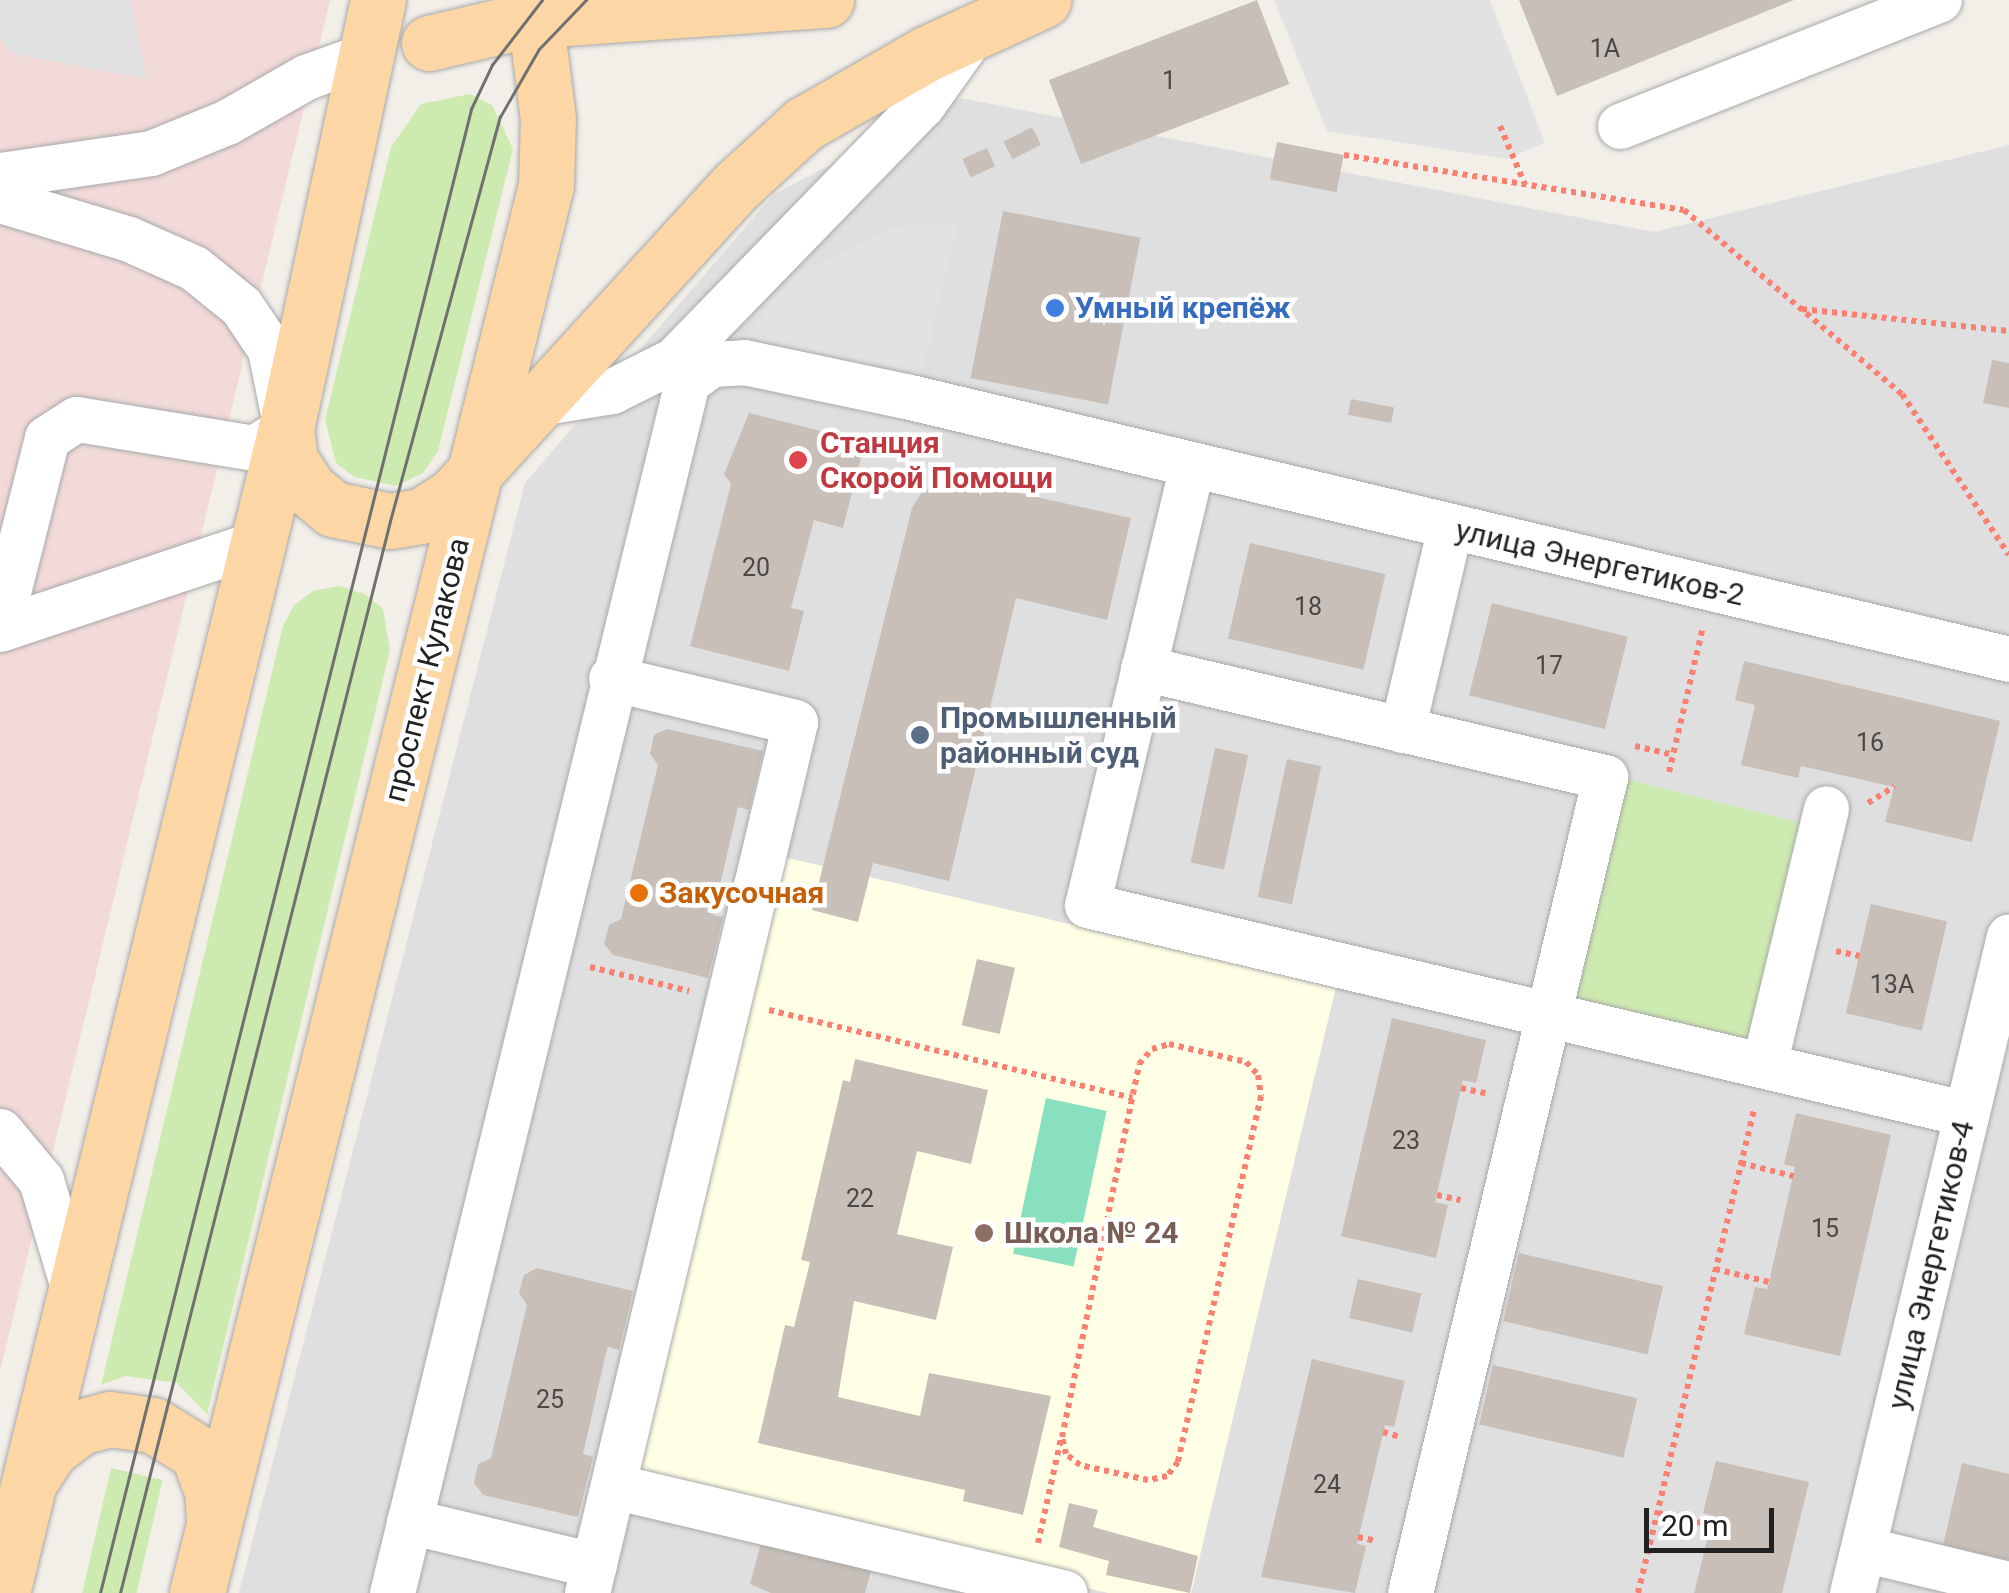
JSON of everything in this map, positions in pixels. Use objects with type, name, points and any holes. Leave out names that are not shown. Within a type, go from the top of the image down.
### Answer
[{"type":"main road","points":[[2,1593],[260,542],[378,0]]},
{"type":"main road","points":[[364,56],[429,42],[534,10],[826,0]]},
{"type":"main road","name":"проспект Кулакова","points":[[197,1593],[476,473],[736,186],[804,124],[974,32],[1043,0]]},
{"type":"main road","points":[[286,428],[290,460],[308,489],[333,509],[363,519],[422,516],[476,473],[546,185],[548,119],[534,10]]},
{"type":"main road","points":[[429,42],[492,52],[525,84],[544,144],[546,185]]},
{"type":"main road","points":[[30,1482],[50,1449],[80,1428],[110,1419],[152,1425],[198,1453],[212,1492],[214,1530]]},
{"type":"street","points":[[1620,126],[1938,0]]},
{"type":"street","points":[[538,403],[612,390],[674,360],[922,105],[974,32]]},
{"type":"street","points":[[0,175],[151,153],[227,122],[306,77],[364,56]]},
{"type":"street","points":[[0,200],[129,239],[194,268],[240,306],[270,349],[286,428],[254,448],[228,449],[121,422],[76,419],[47,438],[0,626]]},
{"type":"street","name":"улица Энергетиков-2","points":[[392,1593],[611,678],[687,382],[711,364],[744,362],[2009,660]]},
{"type":"street","points":[[1192,466],[1087,905],[1967,1114]]},
{"type":"street","points":[[1402,730],[1450,527]]},
{"type":"street","points":[[0,626],[260,542]]},
{"type":"street","points":[[1143,668],[1605,778],[1410,1593]]},
{"type":"street","points":[[409,1521],[590,1579],[613,1486],[795,722],[611,678]]},
{"type":"street","points":[[1764,1066],[1826,808]]},
{"type":"street","name":"улица Энергетиков-4","points":[[1852,1593],[2009,936]]},
{"type":"street","points":[[0,1130],[41,1180],[75,1293]]},
{"type":"street","points":[[613,1486],[1046,1589]]},
{"type":"street","points":[[1863,1549],[2009,1584]]},
{"type":"path","points":[[1500,126],[1525,185]]},
{"type":"path","points":[[1344,155],[1684,210],[1902,394],[2009,554]]},
{"type":"path","points":[[1801,309],[2009,331]]},
{"type":"path","points":[[1669,772],[1712,589]]},
{"type":"path","points":[[544,956],[1133,1098]]},
{"type":"path","points":[[1046,1589],[1062,1437],[1139,1064],[1169,1044],[1246,1062],[1258,1076],[1261,1096],[1178,1462],[1167,1476],[1148,1480],[1080,1465],[1066,1454],[1062,1437]]},
{"type":"path","points":[[1638,1593],[1764,1066]]},
{"type":"path","points":[[1740,1163],[1793,1176]]},
{"type":"path","points":[[1715,1269],[1769,1282]]},
{"type":"path","points":[[1658,1512],[1710,1525]]},
{"type":"shaded area","points":[[0,0],[330,0],[0,1371]]},
{"type":"shaded area","points":[[0,0],[131,0],[146,79],[11,53],[0,38]]},
{"type":"shaded area","points":[[1274,0],[1490,0],[1545,143],[1507,159],[1327,131]]},
{"type":"shaded area","points":[[960,98],[1654,232],[2009,145],[2009,1593],[239,1593],[525,483],[774,194]]},
{"type":"shaded area","points":[[958,224],[909,426],[727,380],[734,351],[794,274],[900,226]]},
{"type":"shaded area","name":"Школа № 24","points":[[780,856],[1336,987],[1191,1593],[1108,1593],[633,1478]]},
{"type":"green space","points":[[470,94],[492,105],[513,149],[438,451],[423,473],[396,486],[355,477],[336,463],[325,420],[391,147],[421,104]]},
{"type":"green space","points":[[339,586],[365,594],[383,609],[390,650],[207,1414],[177,1383],[125,1376],[101,1385],[283,626],[294,605],[313,591]]},
{"type":"green space","points":[[1621,778],[1807,824],[1751,1051],[1564,1005]]},
{"type":"green space","points":[[1046,1098],[1107,1111],[1074,1266],[1013,1254]]},
{"type":"green space","points":[[111,1468],[163,1480],[137,1593],[82,1593]]},
{"type":"building","points":[[1257,0],[1289,84],[1081,164],[1049,80]]},
{"type":"building","points":[[1519,0],[1794,0],[1557,96]]},
{"type":"building","points":[[1032,127],[1041,145],[1013,159],[1003,142]]},
{"type":"building","points":[[1277,142],[1344,155],[1336,192],[1270,179]]},
{"type":"building","points":[[987,148],[995,166],[970,177],[962,159]]},
{"type":"building","name":"Умный крепёж","points":[[1003,211],[1140,238],[1108,405],[971,378]]},
{"type":"building","points":[[1992,360],[2009,363],[2009,408],[1983,403]]},
{"type":"building","points":[[1351,399],[1394,407],[1391,423],[1348,415]]},
{"type":"building","points":[[749,413],[865,442],[843,528],[814,520],[791,608],[804,611],[789,671],[690,646],[731,484],[724,474]]},
{"type":"building","name":"Промышленный районный суд","points":[[951,478],[1131,518],[1107,620],[1016,598],[949,881],[873,863],[858,922],[812,910],[912,508],[922,492]]},
{"type":"building","points":[[1250,543],[1385,574],[1363,670],[1228,638]]},
{"type":"building","points":[[1492,603],[1628,637],[1605,729],[1469,695]]},
{"type":"building","points":[[1744,661],[2000,721],[1972,842],[1885,822],[1894,787],[1801,766],[1798,778],[1741,765],[1755,705],[1735,700]]},
{"type":"building","points":[[667,729],[763,751],[749,810],[738,807],[713,915],[723,917],[708,978],[613,955],[604,944],[609,925],[621,919],[658,765],[650,754],[654,735]]},
{"type":"building","points":[[1215,748],[1248,755],[1224,870],[1191,862]]},
{"type":"building","points":[[1287,759],[1321,766],[1292,904],[1258,897]]},
{"type":"building","points":[[1871,904],[1947,922],[1922,1031],[1846,1013]]},
{"type":"building","points":[[977,959],[1015,968],[1000,1034],[962,1025]]},
{"type":"building","points":[[1392,1018],[1486,1040],[1476,1083],[1463,1080],[1435,1202],[1448,1205],[1436,1258],[1341,1236]]},
{"type":"building","points":[[855,1059],[988,1090],[971,1164],[917,1151],[897,1234],[953,1247],[936,1320],[854,1301],[838,1397],[920,1416],[929,1373],[1051,1396],[1023,1515],[963,1501],[965,1490],[758,1443],[785,1325],[794,1327],[810,1262],[801,1260],[843,1080],[850,1082]]},
{"type":"building","points":[[1796,1113],[1891,1135],[1840,1356],[1744,1334],[1755,1287],[1767,1289],[1769,1282],[1795,1167],[1784,1164]]},
{"type":"building","points":[[1519,1253],[1663,1286],[1647,1354],[1503,1321]]},
{"type":"building","points":[[537,1268],[633,1291],[619,1350],[608,1347],[606,1353],[583,1454],[593,1457],[578,1517],[483,1495],[474,1483],[478,1464],[491,1458],[527,1305],[519,1293],[524,1275]]},
{"type":"building","points":[[1358,1279],[1421,1294],[1412,1333],[1349,1318]]},
{"type":"building","points":[[1312,1359],[1405,1381],[1394,1427],[1385,1425],[1357,1544],[1366,1546],[1355,1593],[1261,1577]]},
{"type":"building","points":[[1493,1365],[1637,1398],[1623,1458],[1479,1424]]},
{"type":"building","points":[[1716,1461],[1809,1482],[1782,1593],[1694,1593],[1713,1516],[1703,1513]]},
{"type":"building","points":[[1962,1463],[2009,1474],[2009,1560],[1943,1545]]},
{"type":"building","points":[[1069,1503],[1098,1510],[1093,1527],[1198,1556],[1190,1593],[1106,1575],[1109,1561],[1059,1547]]},
{"type":"building","points":[[761,1543],[871,1571],[865,1593],[771,1593],[750,1584]]},
{"type":"tram line","points":[[100,1593],[471,109],[492,65],[542,0]]},
{"type":"tram line","points":[[120,1593],[390,521],[500,117],[539,49],[586,0]]},
{"type":"place","name":"Умный крепёж","points":[[1055,308]]},
{"type":"place","name":"Станция Скорой Помощи","points":[[798,460]]},
{"type":"place","name":"Промышленный районный суд","points":[[920,735]]},
{"type":"place","name":"Закусочная","points":[[639,893]]},
{"type":"place","name":"Школа № 24","points":[[984,1233]]}]
